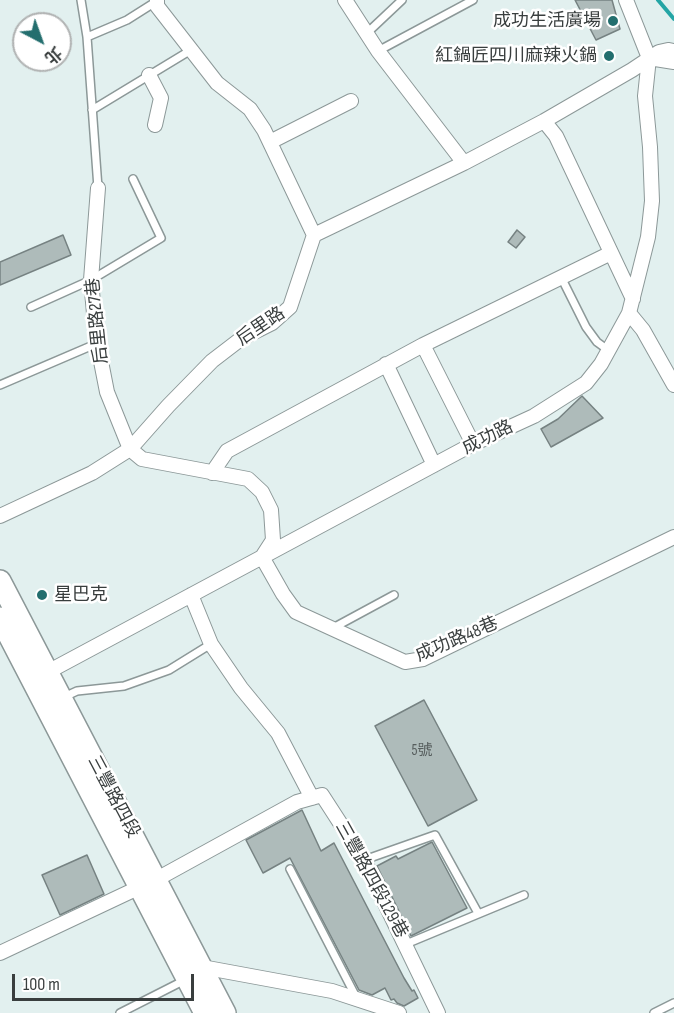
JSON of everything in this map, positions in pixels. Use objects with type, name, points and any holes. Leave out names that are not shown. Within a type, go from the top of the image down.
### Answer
[{"type":"main road","name":"三豐路四段","points":[[0,581],[40,676],[195,973],[225,1013]]},
{"type":"main road","name":"三豐路四段","points":[[0,618],[40,676],[61,699],[149,883]]},
{"type":"main road","name":"三豐路四段","points":[[195,973],[205,1013]]},
{"type":"street","points":[[157,0],[157,6],[217,83],[250,109],[264,130],[314,235],[464,163],[544,121],[650,58],[668,50],[674,51]]},
{"type":"street","points":[[345,0],[378,51],[464,163]]},
{"type":"street","name":"成功路","points":[[40,676],[473,444],[534,416],[586,383],[600,364],[629,313],[648,237],[651,201],[650,147],[645,96],[650,58],[626,0]]},
{"type":"street","points":[[650,58],[674,62]]},
{"type":"street","points":[[149,75],[160,98],[155,126]]},
{"type":"street","points":[[270,142],[351,101]]},
{"type":"street","points":[[544,121],[556,136],[633,299]]},
{"type":"street","name":"后里路27巷","points":[[98,188],[91,279],[98,343],[107,392],[130,449]]},
{"type":"street","name":"后里路","points":[[0,516],[92,473],[130,449],[212,361],[242,338],[272,323],[290,308],[314,235]]},
{"type":"street","points":[[212,474],[227,451],[386,364],[611,253]]},
{"type":"street","points":[[629,313],[643,330],[673,383]]},
{"type":"street","points":[[423,345],[473,444]]},
{"type":"street","points":[[386,364],[434,465]]},
{"type":"street","points":[[130,449],[142,459],[248,479],[262,492],[271,510],[273,540],[262,557]]},
{"type":"street","name":"成功路48巷","points":[[262,557],[296,612],[405,662],[423,659],[674,537]]},
{"type":"street","name":"三豐路四段129巷","points":[[191,595],[211,644],[241,688],[278,733],[312,798],[322,795],[364,860],[438,1013]]},
{"type":"street","points":[[0,952],[149,883],[297,802],[312,798]]},
{"type":"street","points":[[195,973],[332,992],[399,1013]]},
{"type":"lane","points":[[81,0],[87,36],[98,188]]},
{"type":"lane","points":[[87,36],[127,20],[157,0]]},
{"type":"lane","points":[[367,33],[402,0]]},
{"type":"lane","points":[[378,51],[473,0]]},
{"type":"lane","points":[[92,110],[191,50]]},
{"type":"lane","points":[[31,307],[91,279],[161,238],[134,179]]},
{"type":"lane","points":[[561,277],[586,327],[597,342],[608,350]]},
{"type":"lane","points":[[0,385],[98,343]]},
{"type":"lane","points":[[332,628],[394,595]]},
{"type":"lane","points":[[61,699],[77,691],[124,686],[169,670],[211,644]]},
{"type":"lane","points":[[364,860],[435,835],[478,913]]},
{"type":"lane","points":[[290,869],[356,998]]},
{"type":"lane","points":[[405,944],[524,895]]},
{"type":"lane","points":[[120,1013],[195,973]]},
{"type":"lane","points":[[654,1013],[674,1003]]},
{"type":"building","points":[[575,0],[612,0],[620,29],[596,40]]},
{"type":"building","points":[[517,230],[525,237],[516,248],[508,242]]},
{"type":"building","points":[[63,235],[71,255],[0,285],[0,262]]},
{"type":"building","points":[[582,396],[603,418],[551,447],[541,429],[558,419]]},
{"type":"building","points":[[424,700],[477,800],[428,826],[375,726]]},
{"type":"building","points":[[302,810],[321,851],[334,843],[404,978],[412,991],[414,990],[418,998],[404,1006],[394,999],[391,1000],[385,988],[372,995],[359,990],[290,858],[263,873],[246,840]]},
{"type":"building","points":[[432,842],[467,908],[411,936],[377,866],[396,856],[398,859]]},
{"type":"building","points":[[87,855],[104,894],[60,915],[42,875]]},
{"type":"waterway","points":[[658,0],[674,19]]},
{"type":"place","name":"成功生活廣場","points":[[613,21]]},
{"type":"place","name":"紅鍋匠四川麻辣火鍋","points":[[609,56]]},
{"type":"place","name":"星巴克","points":[[42,595]]}]
